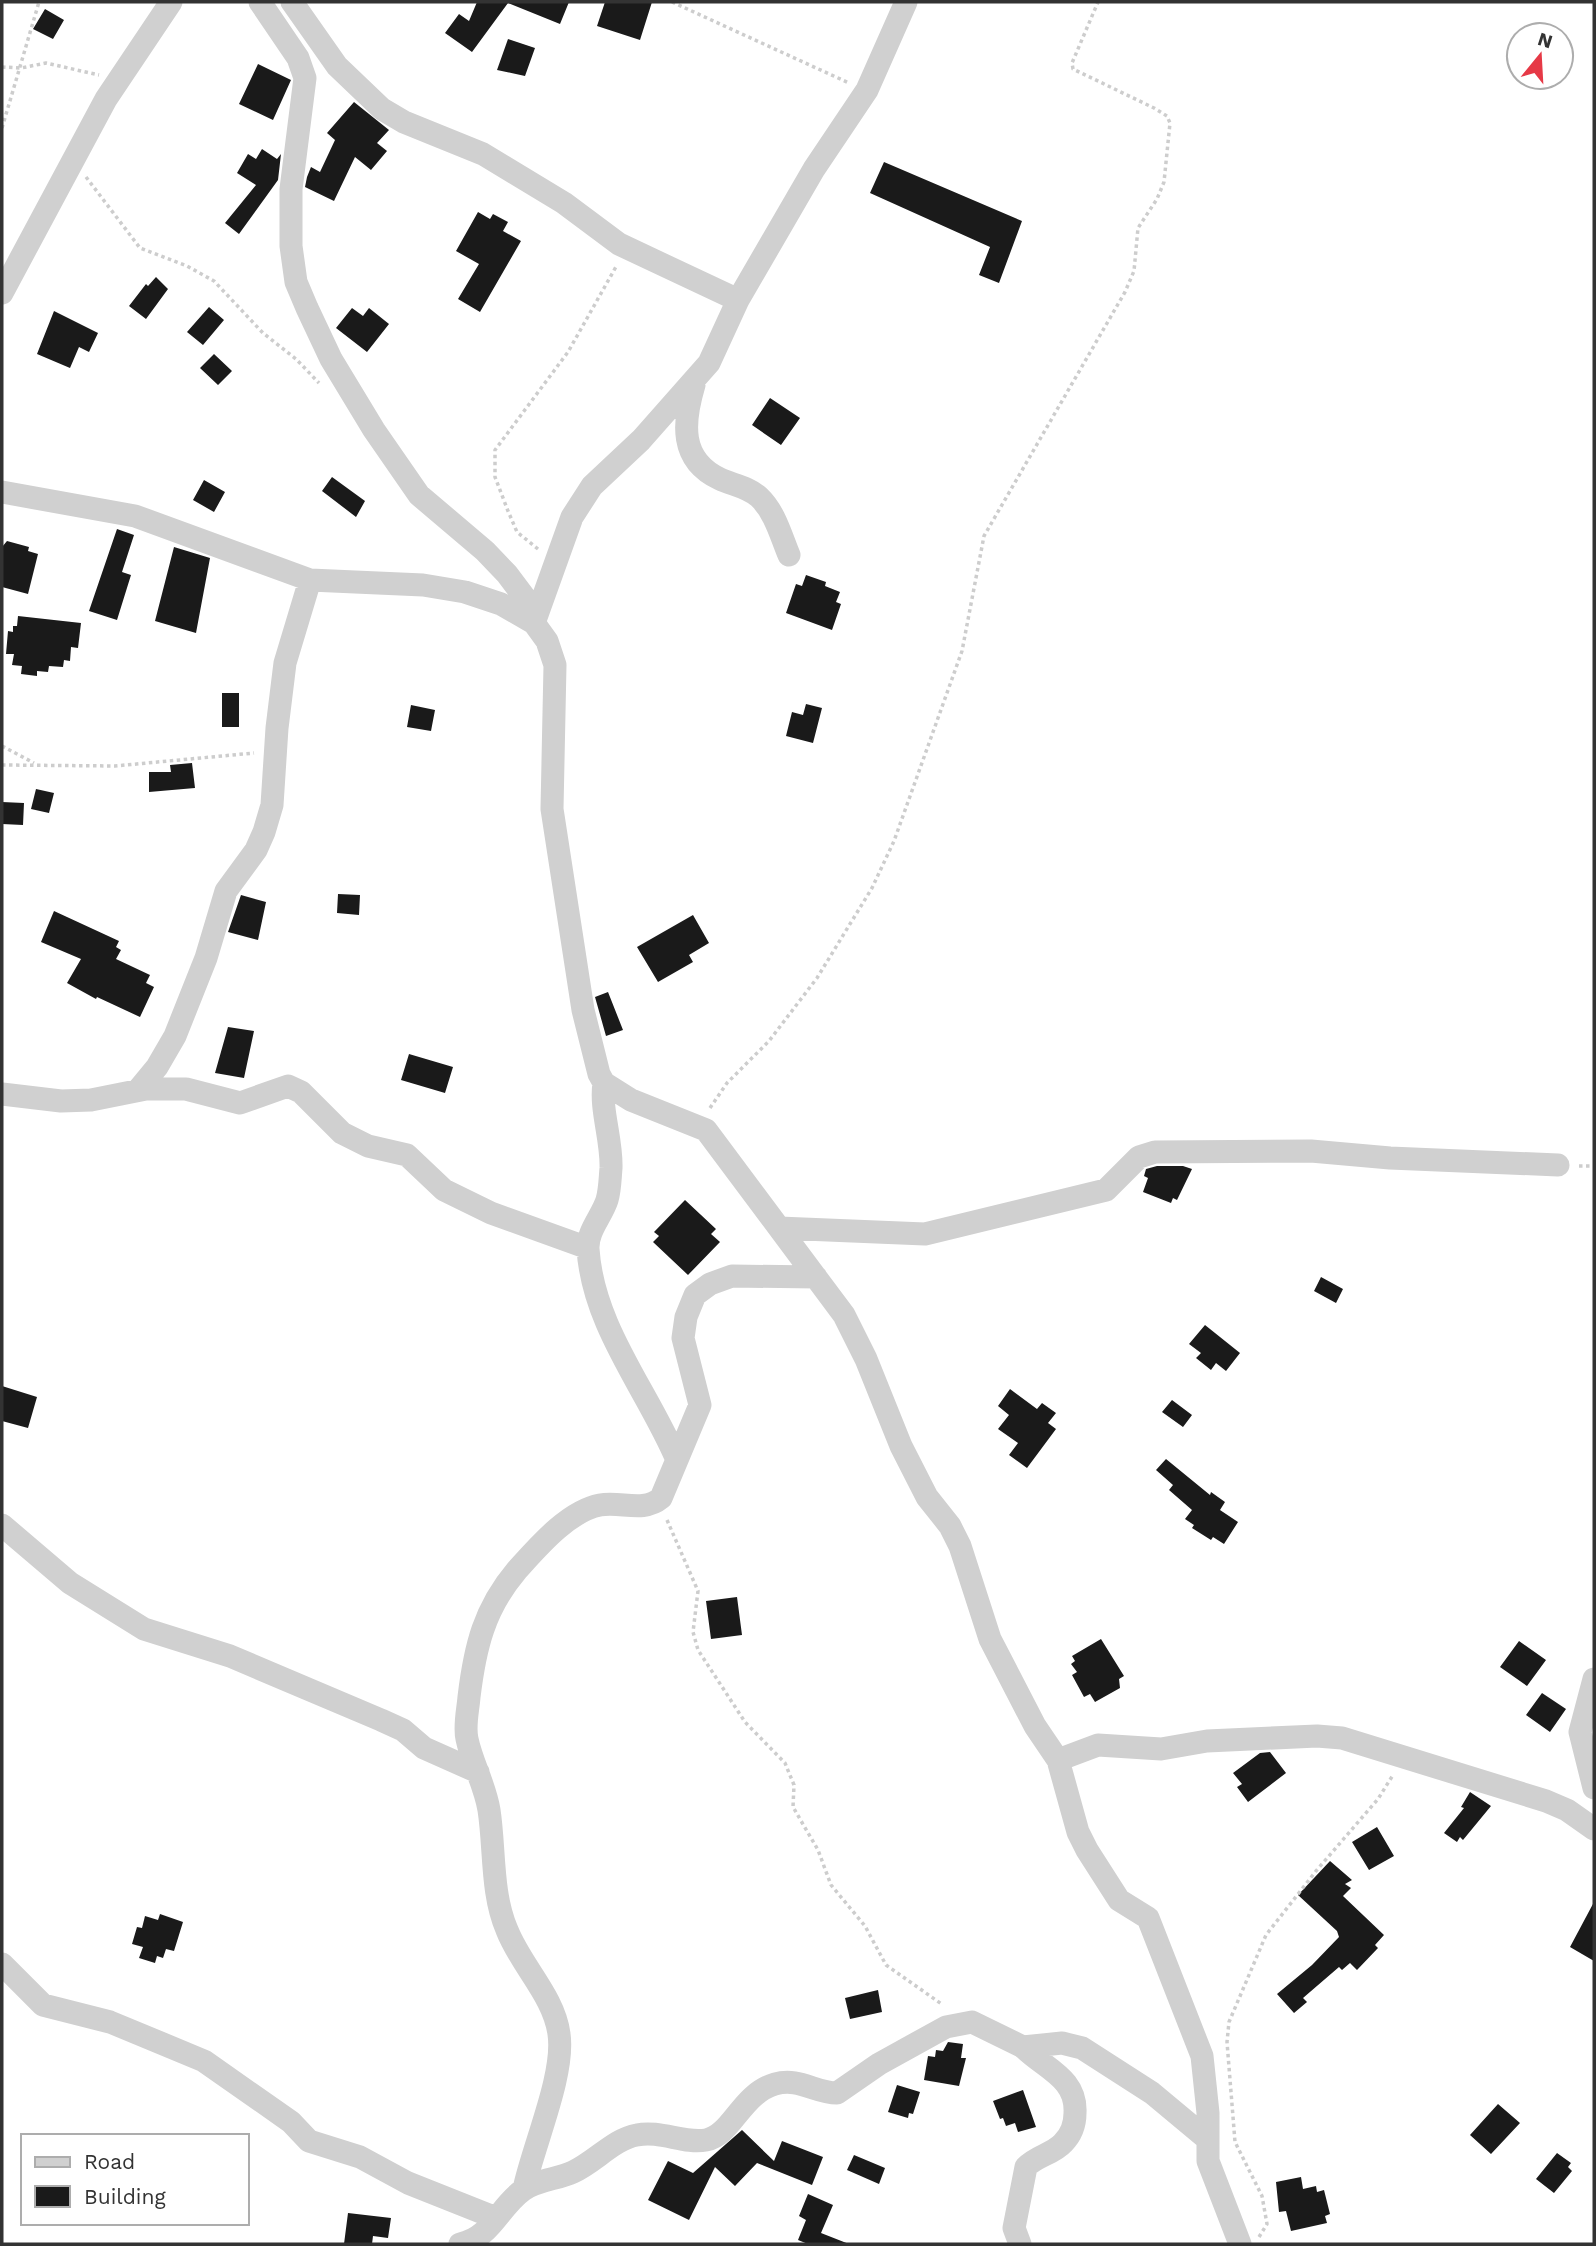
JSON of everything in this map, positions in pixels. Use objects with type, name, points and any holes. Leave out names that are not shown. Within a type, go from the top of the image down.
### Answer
[{"type":"street","points":[[2,293],[72,158],[118,80],[171,2]]},
{"type":"street","points":[[260,2],[298,58],[305,78],[291,188],[291,212],[296,282],[307,308],[331,359],[374,430],[419,495],[485,551],[535,618],[555,665],[552,809],[583,1010],[592,1055],[604,1083],[603,1102],[612,1149],[609,1191],[588,1248],[595,1285],[607,1320],[640,1393],[677,1460]]},
{"type":"street","points":[[292,2],[337,66],[383,109],[404,122],[484,154],[532,181],[627,249],[738,300]]},
{"type":"street","points":[[535,618],[572,517],[592,486],[641,440],[695,382],[718,347],[738,300],[814,169],[867,90],[906,2]]},
{"type":"street","points":[[695,382],[686,420],[692,457],[707,472],[750,491],[768,506],[789,555]]},
{"type":"street","points":[[2,492],[135,516],[310,580],[442,587],[500,604],[535,618]]},
{"type":"street","points":[[138,1090],[158,1068],[175,1037],[206,958],[226,891],[261,840],[272,805],[285,663],[310,580]]},
{"type":"street","points":[[604,1083],[631,1100],[700,1125],[714,1138],[844,1315],[866,1359],[901,1446],[928,1497],[950,1526],[960,1546],[990,1639],[1035,1726],[1058,1760],[1078,1832],[1087,1850],[1119,1900],[1148,1918],[1202,2056],[1208,2113],[1208,2161],[1240,2244]]},
{"type":"street","points":[[2,1094],[61,1101],[91,1100],[138,1090],[186,1089],[240,1103],[284,1086],[294,1088],[342,1133],[368,1146],[407,1156],[444,1190],[491,1213],[588,1248]]},
{"type":"street","points":[[779,1227],[925,1234],[1106,1190],[1139,1157],[1155,1152],[1311,1152],[1558,1165]]},
{"type":"street","points":[[524,2189],[554,2082],[560,2051],[559,2034],[540,1987],[520,1958],[506,1928],[498,1893],[489,1810],[467,1739],[473,1658],[481,1628],[502,1590],[545,1542],[583,1511],[598,1505],[650,1506],[661,1498],[700,1405],[683,1338],[686,1317],[695,1295],[702,1288],[732,1276],[816,1277]]},
{"type":"street","points":[[2,1525],[70,1583],[144,1629],[230,1656],[381,1720],[403,1730],[424,1748],[478,1773]]},
{"type":"street","points":[[1594,1679],[1580,1732],[1594,1788]]},
{"type":"street","points":[[1058,1760],[1098,1745],[1161,1749],[1217,1740],[1317,1736],[1342,1738],[1546,1801],[1567,1810],[1594,1829]]},
{"type":"street","points":[[2,1964],[43,2005],[110,2022],[181,2051],[204,2062],[275,2109],[309,2141],[352,2154],[408,2183],[496,2218]]},
{"type":"street","points":[[472,2243],[486,2232],[524,2189],[573,2172],[628,2137],[640,2134],[707,2140],[724,2130],[750,2098],[775,2084],[803,2083],[837,2093],[879,2064],[934,2033],[964,2022],[980,2025],[1023,2047],[1067,2084],[1076,2097],[1075,2119],[1068,2137],[1062,2144],[1026,2167],[1014,2228],[1020,2244]]},
{"type":"street","points":[[1023,2047],[1073,2044],[1153,2093],[1206,2138]]},
{"type":"path","points":[[2,128],[39,2]]},
{"type":"path","points":[[672,2],[867,90]]},
{"type":"path","points":[[700,1125],[727,1083],[769,1041],[794,1011],[872,888],[894,841],[955,677],[984,536],[1055,411],[1109,324],[1132,278],[1136,234],[1164,182],[1170,123],[1163,113],[1073,69],[1074,57],[1098,2]]},
{"type":"path","points":[[2,67],[21,68],[46,63],[118,80]]},
{"type":"path","points":[[72,158],[140,248],[187,266],[214,281],[263,333],[296,359],[324,387]]},
{"type":"path","points":[[548,582],[542,555],[517,532],[499,488],[495,477],[495,450],[568,352],[627,249]]},
{"type":"path","points":[[2,746],[36,764]]},
{"type":"path","points":[[2,765],[115,765],[276,750]]},
{"type":"path","points":[[661,1498],[670,1531],[698,1591],[694,1611],[695,1642],[746,1723],[785,1763],[794,1785],[793,1807],[818,1850],[831,1885],[865,1926],[886,1965],[920,1987],[964,2022]]},
{"type":"path","points":[[1252,2244],[1265,2231],[1267,2224],[1262,2196],[1236,2142],[1227,2042],[1229,2022],[1266,1935],[1378,1798],[1403,1758]]},
{"type":"building","points":[[477,2],[569,2],[560,24],[508,3],[472,52],[445,33],[459,14],[469,21]]},
{"type":"building","points":[[605,2],[652,2],[640,40],[597,26]]},
{"type":"building","points":[[45,9],[64,20],[53,39],[33,29]]},
{"type":"building","points":[[508,39],[535,48],[525,76],[497,70]]},
{"type":"building","points":[[258,64],[291,80],[273,120],[239,104]]},
{"type":"building","points":[[354,102],[389,130],[377,143],[387,151],[371,170],[355,157],[334,201],[305,187],[307,177],[311,167],[320,172],[335,140],[327,133]]},
{"type":"building","points":[[262,149],[277,159],[281,154],[278,180],[239,234],[225,223],[256,185],[237,173],[248,154],[256,159]]},
{"type":"building","points":[[884,162],[1022,221],[999,283],[979,275],[990,247],[870,193]]},
{"type":"building","points":[[478,212],[490,219],[493,214],[508,222],[503,231],[521,241],[480,312],[458,299],[479,264],[456,251]]},
{"type":"building","points":[[156,277],[168,289],[146,319],[129,306],[146,284],[148,286]]},
{"type":"building","points":[[209,307],[224,320],[203,345],[187,332]]},
{"type":"building","points":[[352,308],[363,316],[369,308],[389,324],[367,352],[336,328]]},
{"type":"building","points":[[54,311],[98,333],[89,352],[79,347],[70,368],[37,354]]},
{"type":"building","points":[[214,354],[232,371],[218,385],[200,368]]},
{"type":"building","points":[[770,398],[800,418],[781,445],[752,425]]},
{"type":"building","points":[[332,477],[365,501],[356,517],[322,491]]},
{"type":"building","points":[[204,480],[225,492],[214,512],[193,500]]},
{"type":"building","points":[[117,529],[134,535],[122,572],[131,575],[117,620],[89,611]]},
{"type":"building","points":[[7,541],[29,547],[28,551],[38,554],[28,594],[2,587],[2,547]]},
{"type":"building","points":[[174,547],[210,558],[196,633],[155,621]]},
{"type":"building","points":[[806,575],[826,582],[825,586],[840,592],[836,602],[841,604],[832,630],[786,613],[796,584],[802,586]]},
{"type":"building","points":[[18,616],[81,623],[78,648],[71,647],[70,661],[64,660],[63,667],[49,666],[48,672],[37,671],[37,676],[21,674],[22,666],[12,665],[14,654],[6,654],[8,631],[13,632],[13,626],[17,626]]},
{"type":"building","points":[[222,693],[239,693],[239,727],[222,727]]},
{"type":"building","points":[[806,704],[822,708],[813,743],[786,736],[792,712],[803,715]]},
{"type":"building","points":[[411,705],[435,710],[431,731],[407,727]]},
{"type":"building","points":[[192,763],[195,788],[149,792],[149,772],[171,772],[170,765]]},
{"type":"building","points":[[36,789],[54,793],[49,813],[31,809]]},
{"type":"building","points":[[2,802],[24,803],[23,825],[2,824]]},
{"type":"building","points":[[338,894],[360,895],[359,915],[337,913]]},
{"type":"building","points":[[241,895],[266,902],[258,940],[228,932]]},
{"type":"building","points":[[54,911],[119,941],[116,947],[121,950],[116,959],[150,975],[146,983],[154,987],[140,1017],[97,997],[96,999],[67,983],[81,959],[41,942]]},
{"type":"building","points":[[693,915],[709,943],[689,955],[693,962],[658,982],[637,947]]},
{"type":"building","points":[[608,992],[623,1030],[606,1036],[595,997]]},
{"type":"building","points":[[228,1027],[254,1031],[244,1078],[215,1073]]},
{"type":"building","points":[[409,1054],[453,1067],[445,1093],[401,1080]]},
{"type":"building","points":[[1157,1166],[1183,1166],[1192,1169],[1177,1200],[1173,1198],[1171,1203],[1143,1192],[1148,1178],[1144,1176],[1146,1169]]},
{"type":"building","points":[[685,1200],[716,1229],[711,1234],[720,1242],[688,1275],[653,1242],[659,1236],[654,1232]]},
{"type":"building","points":[[1321,1277],[1343,1289],[1336,1303],[1314,1291]]},
{"type":"building","points":[[1205,1325],[1240,1353],[1226,1371],[1216,1363],[1211,1370],[1196,1358],[1201,1353],[1189,1344]]},
{"type":"building","points":[[2,1386],[37,1397],[28,1428],[2,1421]]},
{"type":"building","points":[[1010,1389],[1037,1409],[1042,1403],[1056,1413],[1048,1423],[1056,1429],[1027,1468],[1009,1455],[1018,1443],[998,1429],[1009,1415],[998,1406]]},
{"type":"building","points":[[1172,1400],[1192,1415],[1183,1427],[1162,1412]]},
{"type":"building","points":[[1166,1459],[1210,1495],[1211,1492],[1225,1502],[1220,1510],[1238,1522],[1224,1544],[1213,1537],[1211,1540],[1192,1528],[1194,1525],[1185,1519],[1192,1510],[1169,1490],[1173,1485],[1156,1470]]},
{"type":"building","points":[[737,1597],[742,1635],[711,1639],[706,1601]]},
{"type":"building","points":[[1101,1639],[1124,1676],[1119,1679],[1120,1688],[1095,1702],[1090,1694],[1084,1697],[1072,1675],[1077,1672],[1071,1664],[1075,1661],[1072,1656]]},
{"type":"building","points":[[1519,1641],[1546,1660],[1527,1686],[1500,1667]]},
{"type":"building","points":[[1542,1693],[1566,1709],[1550,1732],[1526,1715]]},
{"type":"building","points":[[1270,1752],[1286,1773],[1248,1802],[1237,1787],[1242,1784],[1233,1773],[1260,1753]]},
{"type":"building","points":[[1470,1792],[1491,1806],[1463,1840],[1460,1837],[1457,1842],[1444,1833],[1464,1808],[1461,1807]]},
{"type":"building","points":[[1377,1827],[1394,1856],[1369,1870],[1352,1842]]},
{"type":"building","points":[[1330,1861],[1352,1880],[1345,1884],[1351,1888],[1343,1896],[1384,1935],[1375,1945],[1378,1948],[1357,1970],[1350,1963],[1342,1970],[1339,1967],[1303,1998],[1307,2002],[1294,2013],[1277,1994],[1312,1965],[1339,1937],[1337,1931],[1298,1895]]},
{"type":"building","points":[[1594,1902],[1594,1961],[1570,1947]]},
{"type":"building","points":[[160,1914],[183,1922],[174,1951],[166,1949],[163,1958],[157,1956],[155,1963],[139,1958],[143,1947],[132,1944],[137,1927],[142,1928],[145,1916],[158,1920]]},
{"type":"building","points":[[878,1990],[882,2012],[850,2019],[845,1998]]},
{"type":"building","points":[[948,2042],[963,2044],[961,2058],[966,2058],[959,2086],[924,2080],[928,2056],[935,2057],[936,2050],[943,2051]]},
{"type":"building","points":[[897,2085],[920,2092],[913,2114],[909,2113],[908,2118],[888,2112]]},
{"type":"building","points":[[1023,2090],[1036,2127],[1018,2132],[1015,2123],[1006,2126],[1003,2118],[1000,2119],[993,2101]]},
{"type":"building","points":[[1498,2104],[1520,2123],[1491,2154],[1470,2135]]},
{"type":"building","points":[[742,2130],[774,2161],[782,2141],[823,2157],[812,2185],[757,2163],[735,2186],[715,2167],[689,2220],[648,2200],[668,2161],[693,2173]]},
{"type":"building","points":[[1557,2153],[1571,2163],[1568,2167],[1572,2171],[1554,2193],[1536,2179]]},
{"type":"building","points":[[854,2155],[885,2168],[879,2184],[847,2170]]},
{"type":"building","points":[[1301,2177],[1303,2189],[1316,2186],[1317,2192],[1324,2190],[1330,2214],[1325,2216],[1327,2223],[1291,2231],[1286,2211],[1279,2212],[1276,2182]]},
{"type":"building","points":[[808,2194],[833,2205],[821,2233],[849,2244],[808,2244],[798,2240],[806,2220],[799,2216]]},
{"type":"building","points":[[348,2213],[391,2218],[388,2238],[373,2236],[372,2244],[344,2244]]}]
